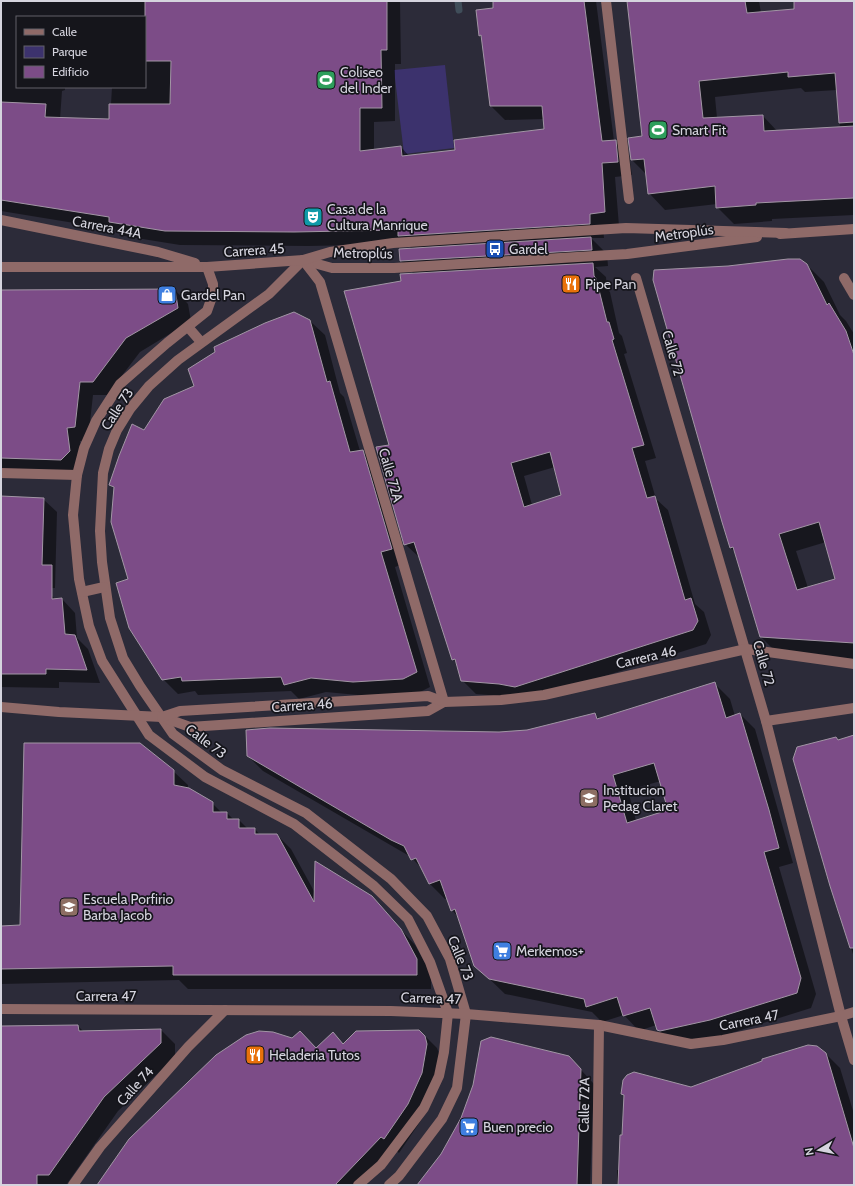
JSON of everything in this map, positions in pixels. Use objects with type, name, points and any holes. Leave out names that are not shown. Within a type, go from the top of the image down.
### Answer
[{"type":"street","points":[[606,1],[629,199]]},
{"type":"street","name":"Carrera 44A","points":[[1,220],[158,252],[206,267]]},
{"type":"street","name":"Metroplús","points":[[303,260],[330,252],[392,243],[626,228],[786,233],[854,230]]},
{"type":"street","name":"Metroplús","points":[[303,260],[332,268],[394,268],[627,254],[786,233]]},
{"type":"street","name":"Carrera 45","points":[[206,267],[303,260]]},
{"type":"street","name":"Calle 73","points":[[303,260],[269,294],[201,342],[149,386],[130,409],[117,430],[109,449],[103,473],[101,497],[100,531],[104,587],[110,618],[123,658],[173,734],[222,770],[306,813],[391,879],[427,916],[450,959],[466,1014],[457,1088],[442,1119],[399,1176],[389,1185]]},
{"type":"street","name":"Calle 72A","points":[[303,260],[320,282],[444,702]]},
{"type":"street","points":[[1,267],[206,267]]},
{"type":"street","name":"Calle 73","points":[[206,267],[213,284],[212,301],[207,311],[167,342],[120,384],[96,421],[84,448],[77,475],[73,514],[82,592],[89,626],[102,661],[149,735],[205,777],[294,824],[374,886],[408,919],[430,962],[448,1013],[444,1052],[439,1076],[424,1108],[381,1165],[358,1185]]},
{"type":"street","name":"Calle 72","points":[[636,278],[746,649],[766,721],[841,1016],[854,1060]]},
{"type":"street","points":[[844,278],[854,295]]},
{"type":"street","points":[[188,327],[201,342]]},
{"type":"street","points":[[1,474],[77,475]]},
{"type":"street","points":[[82,592],[104,587]]},
{"type":"street","name":"Carrera 46","points":[[162,717],[180,710],[428,696],[444,702],[501,700],[544,694],[746,649],[854,664]]},
{"type":"street","name":"Carrera 46","points":[[1,707],[59,712],[162,717],[190,727],[428,711],[444,702]]},
{"type":"street","points":[[766,721],[854,708]]},
{"type":"street","name":"Carrera 47","points":[[1,1009],[391,1011],[448,1013],[599,1025],[691,1044],[723,1040],[854,1012]]},
{"type":"street","name":"Calle 74","points":[[74,1185],[100,1147],[188,1047],[225,1010]]},
{"type":"street","name":"Calle 72A","points":[[597,1185],[599,1025]]},
{"type":"green space","points":[[445,65],[454,148],[404,154],[394,70]]},
{"type":"building","points":[[145,1],[387,1],[387,50],[381,50],[382,108],[360,108],[360,151],[401,146],[402,156],[455,150],[454,140],[544,129],[542,106],[490,106],[481,35],[479,36],[476,10],[493,8],[493,1],[584,1],[602,141],[616,140],[618,162],[602,163],[605,212],[590,214],[590,224],[398,236],[398,230],[294,232],[165,231],[109,222],[109,217],[1,200],[1,102],[46,104],[45,117],[109,119],[109,104],[170,104],[171,61],[146,61]]},
{"type":"building","points":[[627,1],[745,1],[747,13],[794,9],[794,1],[854,1],[854,122],[839,123],[835,73],[788,77],[788,72],[699,81],[703,118],[763,115],[764,131],[854,126],[854,198],[756,203],[756,205],[716,208],[715,186],[648,194],[644,159],[631,160],[628,138],[642,136]]},
{"type":"building","name":"Gardel","points":[[591,237],[592,250],[400,261],[399,249]]},
{"type":"building","points":[[800,259],[807,264],[827,305],[829,303],[846,331],[854,355],[854,643],[760,637],[733,547],[730,548],[653,280],[654,270],[728,266]],"holes":[[[819,522],[835,579],[797,590],[779,534]]]},
{"type":"building","points":[[593,263],[594,276],[596,278],[607,322],[609,322],[614,339],[612,340],[644,445],[632,448],[647,498],[655,496],[685,600],[691,598],[698,621],[693,630],[515,687],[499,684],[461,681],[455,659],[452,660],[414,542],[404,545],[376,447],[389,445],[344,291],[401,281],[400,274]],"holes":[[[550,452],[561,495],[524,507],[511,463]]]},
{"type":"building","points":[[175,289],[178,308],[126,338],[93,382],[80,382],[75,427],[67,428],[70,451],[61,460],[1,458],[1,290]]},
{"type":"building","points":[[294,312],[310,320],[327,382],[330,381],[350,452],[363,450],[392,549],[381,552],[417,672],[403,679],[353,682],[311,678],[284,685],[281,677],[182,681],[181,677],[162,680],[129,628],[116,583],[128,579],[111,522],[114,487],[109,485],[119,456],[132,424],[144,430],[164,399],[194,386],[188,369],[215,352],[214,347],[265,323]]},
{"type":"building","points":[[1,496],[44,498],[42,565],[52,565],[52,599],[62,598],[65,634],[75,635],[87,670],[46,669],[46,674],[1,674]]},
{"type":"building","points":[[715,682],[726,718],[740,713],[779,848],[764,852],[801,978],[797,993],[710,1020],[660,1031],[657,1030],[650,1008],[623,1016],[617,997],[586,1007],[584,999],[489,979],[474,966],[455,909],[451,911],[440,880],[429,884],[416,858],[411,860],[404,846],[391,840],[247,756],[246,730],[270,728],[499,732],[527,730],[595,713],[597,719]],"holes":[[[654,763],[668,810],[627,823],[613,775]]]},
{"type":"building","points":[[854,735],[854,948],[850,948],[830,886],[793,759],[797,747],[836,737],[838,740]]},
{"type":"building","points":[[24,743],[140,743],[174,770],[174,785],[189,788],[213,802],[213,812],[227,812],[227,819],[239,819],[239,828],[255,828],[255,834],[277,834],[314,902],[315,861],[372,896],[401,929],[417,959],[417,975],[173,975],[173,966],[1,969],[1,926],[20,925]]},
{"type":"building","points":[[78,1025],[79,1031],[161,1029],[161,1043],[104,1097],[49,1175],[37,1175],[37,1185],[1,1185],[1,1026]]},
{"type":"building","points":[[419,1030],[425,1036],[427,1044],[422,1073],[408,1104],[384,1139],[381,1137],[335,1185],[97,1185],[129,1139],[216,1055],[246,1035],[259,1031],[273,1032],[292,1038],[300,1031],[316,1048],[333,1032],[343,1044],[356,1031]]},
{"type":"building","points":[[491,1037],[569,1056],[581,1069],[577,1185],[417,1185],[441,1154],[461,1118],[473,1085],[481,1041]]},
{"type":"building","points":[[808,1045],[817,1046],[826,1053],[854,1148],[854,1185],[618,1185],[620,1135],[622,1135],[624,1095],[621,1094],[623,1080],[627,1075],[634,1072],[691,1087],[762,1061],[762,1059]]},
{"type":"waterway","points":[[458,1],[459,10]]},
{"type":"place","name":"Coliseo del Inder","points":[[326,80]]},
{"type":"place","name":"Smart Fit","points":[[658,130]]},
{"type":"place","name":"Casa de la Cultura Manrique","points":[[313,217]]},
{"type":"place","name":"Gardel","points":[[495,249]]},
{"type":"place","name":"Pipe Pan","points":[[571,284]]},
{"type":"place","name":"Gardel Pan","points":[[167,295]]},
{"type":"place","name":"Institucion Pedag Claret","points":[[589,798]]},
{"type":"place","name":"Escuela Porfirio Barba Jacob","points":[[69,907]]},
{"type":"place","name":"Merkemos+","points":[[502,951]]},
{"type":"place","name":"Heladeria Tutos","points":[[255,1055]]},
{"type":"place","name":"Buen precio","points":[[469,1127]]}]
